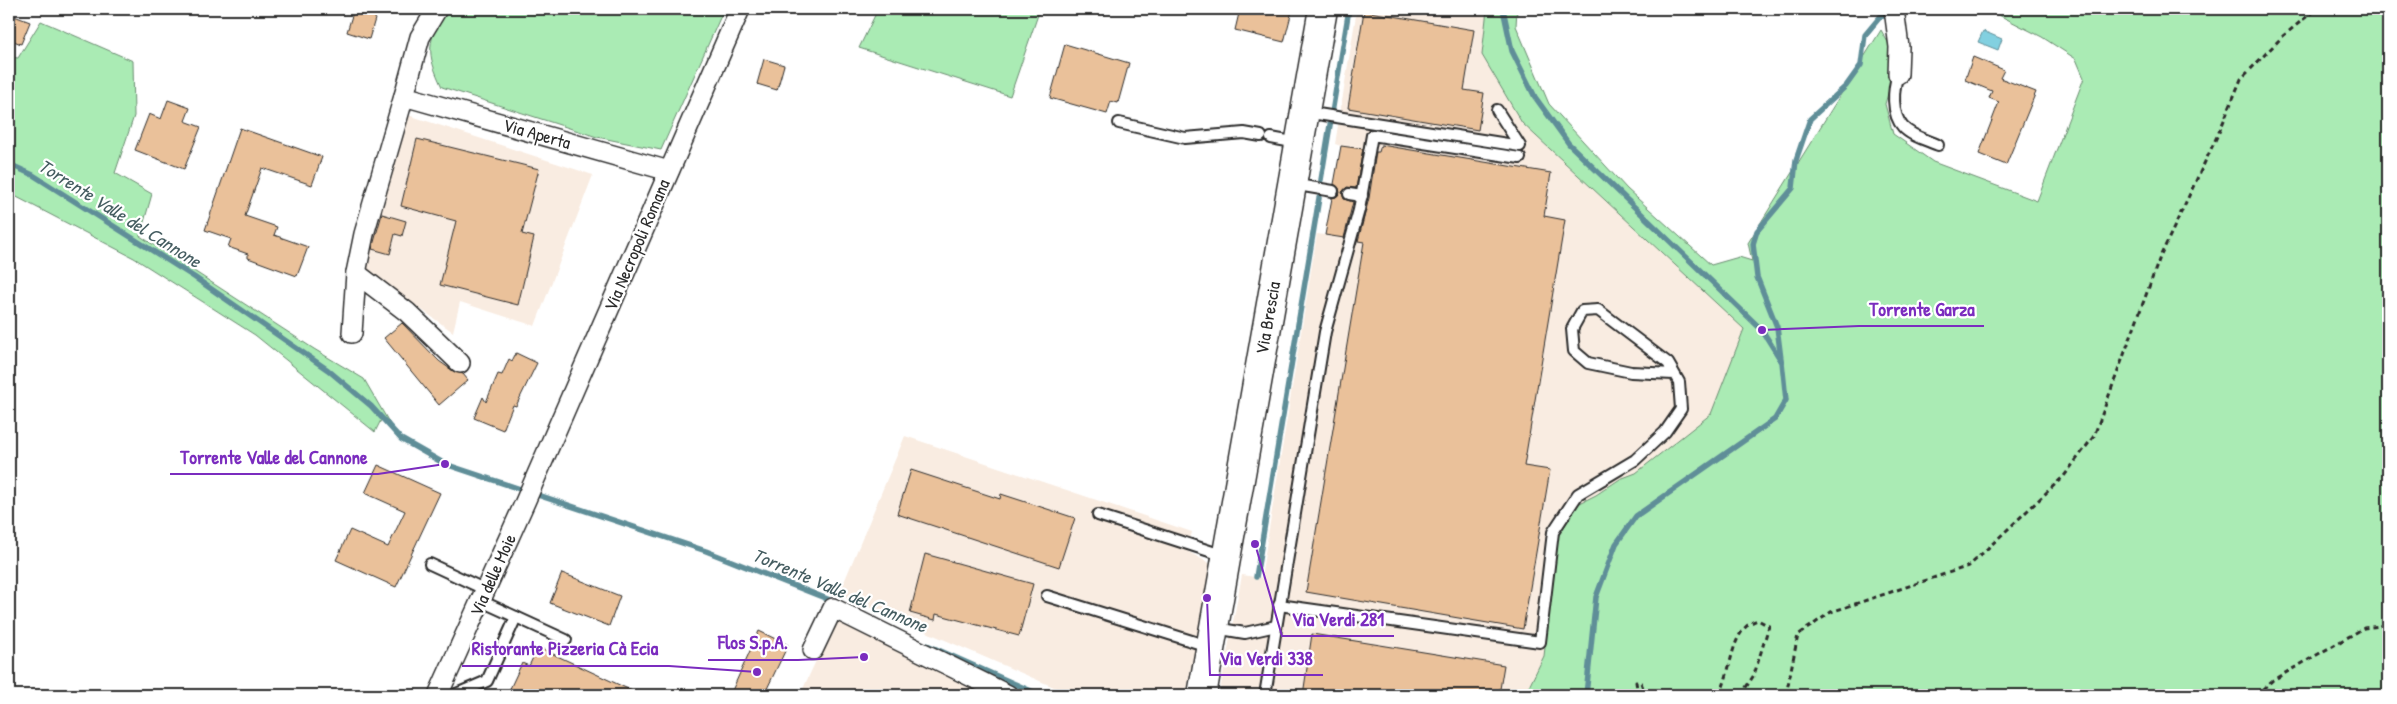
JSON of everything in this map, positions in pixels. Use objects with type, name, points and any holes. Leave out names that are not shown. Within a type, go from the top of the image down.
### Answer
[{"type":"main road","name":"Via Brescia","points":[[1202,695],[1291,184],[1299,143],[1313,113],[1324,9]]},
{"type":"street","points":[[352,333],[356,272],[364,234],[420,37],[437,9]]},
{"type":"street","name":"Via Necropoli Romana","points":[[534,482],[740,9]]},
{"type":"street","points":[[1894,9],[1900,47],[1898,74]]},
{"type":"street","name":"Via Aperta","points":[[404,96],[669,171]]},
{"type":"street","points":[[356,272],[407,312],[460,364]]},
{"type":"street","name":"Via delle Moie","points":[[438,695],[534,482]]},
{"type":"street","points":[[813,650],[832,608],[1008,695]]},
{"type":"lane","points":[[1898,74],[1895,84],[1895,109],[1902,126],[1938,145]]},
{"type":"lane","points":[[1313,113],[1520,146],[1497,110]]},
{"type":"lane","points":[[1119,123],[1184,138],[1244,133],[1261,136]]},
{"type":"lane","points":[[1264,695],[1325,332],[1362,196],[1372,135],[1520,158]]},
{"type":"lane","points":[[1271,138],[1299,143]]},
{"type":"lane","points":[[1291,184],[1333,191]]},
{"type":"lane","points":[[1349,194],[1362,196]]},
{"type":"lane","points":[[1279,605],[1540,642],[1553,532],[1578,494],[1635,460],[1665,432],[1681,409],[1679,382],[1668,363],[1598,310],[1582,311],[1572,329],[1574,351],[1588,363],[1631,372],[1674,374]]},
{"type":"lane","points":[[1098,515],[1227,557]]},
{"type":"lane","points":[[430,564],[516,617],[566,640]]},
{"type":"lane","points":[[1047,596],[1212,644],[1245,633],[1276,626]]},
{"type":"lane","points":[[454,695],[487,681],[516,617]]},
{"type":"path","points":[[1786,695],[1798,635],[1831,612],[1969,566],[2064,476],[2094,436],[2160,257],[2220,130],[2241,79],[2284,36],[2316,9]]},
{"type":"path","points":[[1719,695],[1727,682],[1737,638],[1748,622],[1758,620],[1769,626],[1754,675],[1741,695]]},
{"type":"path","points":[[2256,695],[2273,680],[2364,628],[2388,625]]},
{"type":"path","points":[[1638,695],[1636,682],[1641,683],[1646,695]]},
{"type":"shaded area","points":[[1357,9],[1487,9],[1482,55],[1522,123],[1744,329],[1712,414],[1636,473],[1620,479],[1578,504],[1558,537],[1544,656],[1525,695],[1219,695],[1242,575],[1261,578],[1317,234],[1325,235],[1341,146],[1335,144]]},
{"type":"shaded area","points":[[405,114],[593,175],[535,326],[460,302],[453,332],[364,269]]},
{"type":"shaded area","points":[[905,436],[1192,532],[1187,551],[1211,564],[1186,695],[1072,695],[839,594]]},
{"type":"shaded area","points":[[836,618],[984,695],[800,695]]},
{"type":"green space","points":[[448,9],[724,9],[661,150],[597,137],[442,87],[433,65],[431,47],[436,29]]},
{"type":"green space","points":[[878,9],[1040,9],[1010,96],[859,48]]},
{"type":"green space","points":[[1487,9],[1517,9],[1516,26],[1549,104],[1627,189],[1711,265],[1739,257],[1752,261],[1748,243],[1881,30],[1890,46],[1894,72],[1885,104],[1893,134],[1933,162],[2037,201],[2084,78],[2076,59],[2042,37],[1987,9],[2388,9],[2388,695],[1525,695],[1544,656],[1558,537],[1578,504],[1620,479],[1636,473],[1711,414],[1744,329],[1522,123],[1482,55]]},
{"type":"green space","points":[[41,21],[133,61],[134,116],[115,173],[152,194],[140,236],[314,349],[364,379],[394,431],[381,420],[375,432],[255,335],[134,258],[9,193],[9,57],[18,58]]},
{"type":"water","points":[[1983,31],[2002,39],[1998,50],[1978,42]]},
{"type":"building","points":[[354,9],[378,9],[369,39],[347,32]]},
{"type":"building","points":[[1240,9],[1257,12],[1258,9],[1292,11],[1284,42],[1235,30]]},
{"type":"building","points":[[1364,11],[1474,30],[1464,90],[1484,93],[1478,130],[1348,108]]},
{"type":"building","points":[[9,14],[30,22],[21,44],[9,39]]},
{"type":"building","points":[[1065,44],[1129,63],[1118,103],[1111,101],[1107,114],[1050,98]]},
{"type":"building","points":[[1973,57],[2004,70],[2000,78],[2036,92],[2006,165],[1979,154],[1999,102],[1989,98],[1992,91],[1965,80]]},
{"type":"building","points":[[764,59],[784,65],[777,90],[757,84]]},
{"type":"building","points":[[168,100],[190,108],[185,121],[201,127],[184,169],[135,150],[149,114],[161,119]]},
{"type":"building","points":[[240,128],[322,157],[312,185],[262,168],[245,216],[277,227],[274,235],[308,247],[297,276],[248,258],[248,254],[228,247],[231,239],[205,230]]},
{"type":"building","points":[[417,139],[539,169],[522,234],[534,237],[518,305],[440,285],[456,221],[401,206]]},
{"type":"building","points":[[1381,145],[1551,173],[1544,216],[1565,220],[1524,466],[1550,470],[1523,629],[1306,592],[1364,242],[1358,241],[1369,198],[1376,152],[1379,152]]},
{"type":"building","points":[[1341,146],[1363,149],[1356,188],[1347,187],[1342,192],[1344,199],[1353,202],[1344,238],[1325,235],[1332,198],[1340,193],[1339,188],[1334,184]]},
{"type":"building","points":[[382,214],[406,221],[402,236],[395,234],[390,254],[372,249]]},
{"type":"building","points":[[402,323],[439,361],[453,371],[463,374],[468,380],[439,405],[384,338]]},
{"type":"building","points":[[516,353],[537,363],[516,406],[513,405],[503,430],[474,418],[483,397],[486,402],[498,374],[502,375],[509,359],[512,361]]},
{"type":"building","points":[[378,465],[440,493],[396,587],[336,560],[350,530],[388,547],[405,511],[365,493]]},
{"type":"building","points":[[911,470],[1000,499],[1001,494],[1075,518],[1059,567],[897,514]]},
{"type":"building","points":[[925,554],[1033,584],[1019,636],[936,614],[935,620],[910,613]]},
{"type":"building","points":[[562,573],[620,596],[609,626],[550,603]]},
{"type":"building","points":[[759,631],[788,645],[764,695],[730,695]]},
{"type":"building","points":[[1312,634],[1504,665],[1499,695],[1303,695]]},
{"type":"building","points":[[538,647],[641,695],[507,695],[522,663],[529,666]]},
{"type":"waterway","points":[[1321,180],[1349,9]]},
{"type":"waterway","points":[[1503,9],[1512,51],[1535,97],[1569,144],[1762,330],[1782,362],[1786,400],[1775,419],[1636,516],[1616,544],[1596,597],[1586,695]]},
{"type":"waterway","points":[[1781,359],[1777,327],[1757,277],[1753,244],[1757,231],[1793,188],[1796,160],[1810,119],[1846,86],[1861,65],[1865,35],[1880,17],[1889,11]]},
{"type":"waterway","name":"Torrente Valle del Cannone","points":[[9,164],[33,175],[194,277],[328,370],[371,406],[401,439],[445,464],[706,551],[835,602]]},
{"type":"waterway","points":[[1256,577],[1319,198]]},
{"type":"waterway","name":"Torrente Valle del Cannone","points":[[927,645],[1040,695]]},
{"type":"place","name":"Torrente Garza","points":[[1762,330]]},
{"type":"place","name":"Torrente Valle del Cannone","points":[[445,464]]},
{"type":"place","name":"Via Verdi 281","points":[[1255,544]]},
{"type":"place","name":"Via Verdi 338","points":[[1207,598]]},
{"type":"place","name":"Flos S.p.A.","points":[[864,657]]},
{"type":"place","name":"Ristorante Pizzeria Cà Ecia","points":[[757,672]]}]
